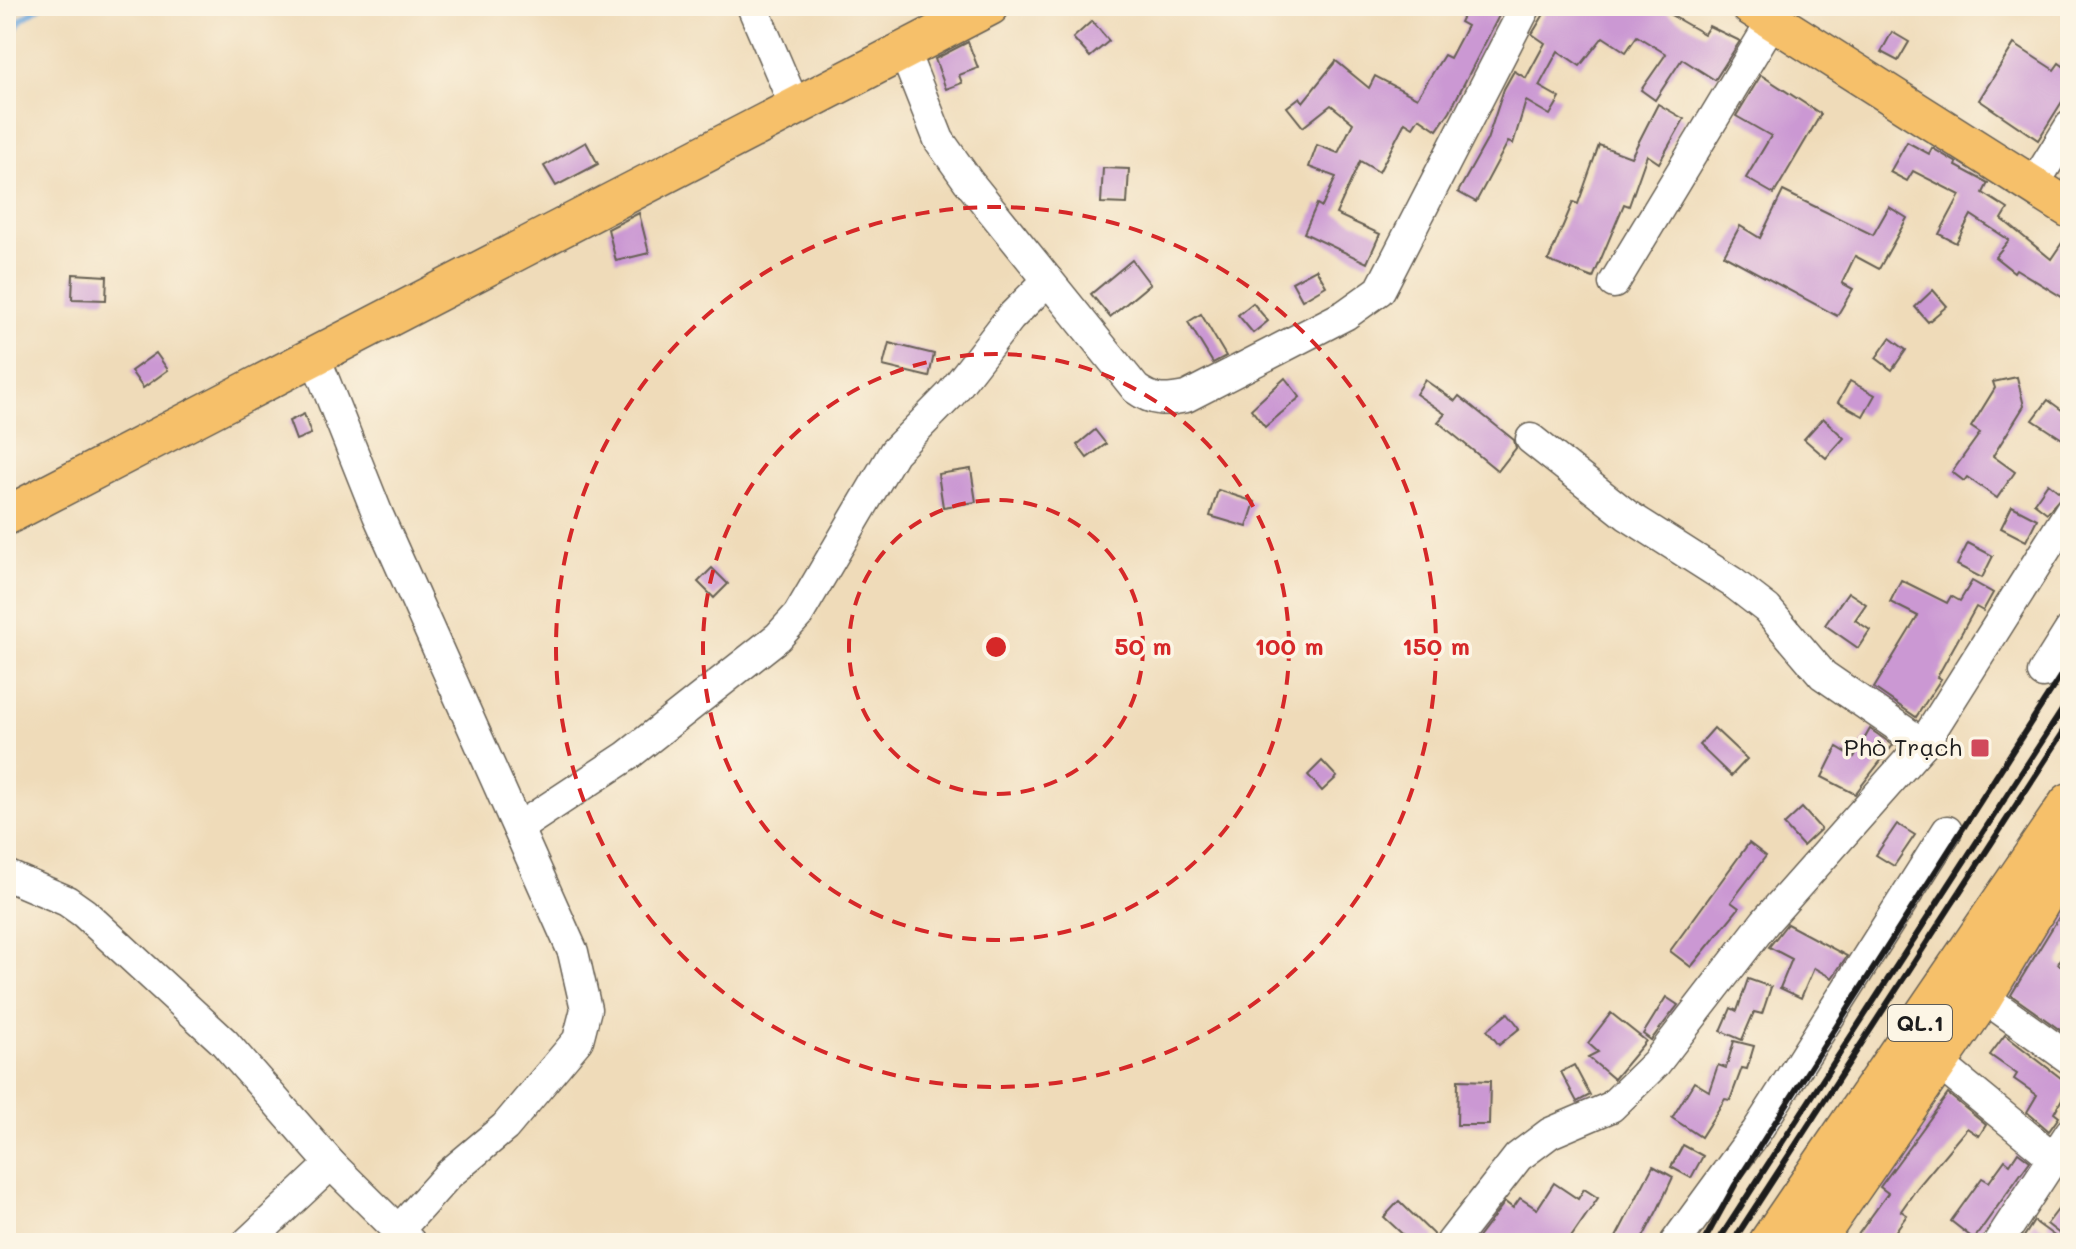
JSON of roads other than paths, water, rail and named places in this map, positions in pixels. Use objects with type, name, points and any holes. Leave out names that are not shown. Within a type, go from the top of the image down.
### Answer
[{"type":"highway","name":"QL.1","points":[[1770,1243],[2070,804]]},
{"type":"highway","name":"QL.1","points":[[1812,1243],[1982,996],[2070,849]]},
{"type":"main road","points":[[6,516],[794,104],[990,6]]},
{"type":"main road","points":[[1761,13],[2070,209]]},
{"type":"street","points":[[752,6],[794,104]]},
{"type":"street","points":[[903,49],[939,140],[1136,389],[1149,398],[1164,401],[1186,397],[1345,315],[1380,290],[1526,6]]},
{"type":"street","points":[[1614,283],[1761,13]]},
{"type":"street","points":[[2033,186],[2070,126]]},
{"type":"street","points":[[518,828],[627,756],[778,637],[798,615],[894,452],[951,394],[1010,318],[1048,280]]},
{"type":"street","points":[[6,875],[57,896],[84,913],[224,1042],[331,1164],[404,1237],[449,1174],[505,1127],[578,1040],[583,1027],[585,992],[573,952],[384,529],[315,357]]},
{"type":"street","points":[[1531,439],[1627,515],[1744,591],[1767,609],[1823,675],[1923,744]]},
{"type":"street","points":[[1451,1243],[1518,1157],[1550,1133],[1611,1107],[1656,1063],[1765,922],[1923,744],[2070,511]]},
{"type":"street","points":[[2043,673],[2070,630]]},
{"type":"street","points":[[1675,1243],[1757,1131],[1947,831]]},
{"type":"street","points":[[1982,996],[2070,1059]]},
{"type":"street","points":[[1937,1062],[2062,1146],[1998,1243]]},
{"type":"street","points":[[247,1243],[331,1164]]},
{"type":"waterway","points":[[6,43],[21,20],[41,6]]},
{"type":"railway","points":[[1703,1243],[1735,1185],[2070,661]]},
{"type":"railway","points":[[1717,1243],[2070,698]]},
{"type":"railway","points":[[1732,1243],[2070,722]]},
{"type":"place","name":"Phò Trạch","points":[[1980,748]]}]
